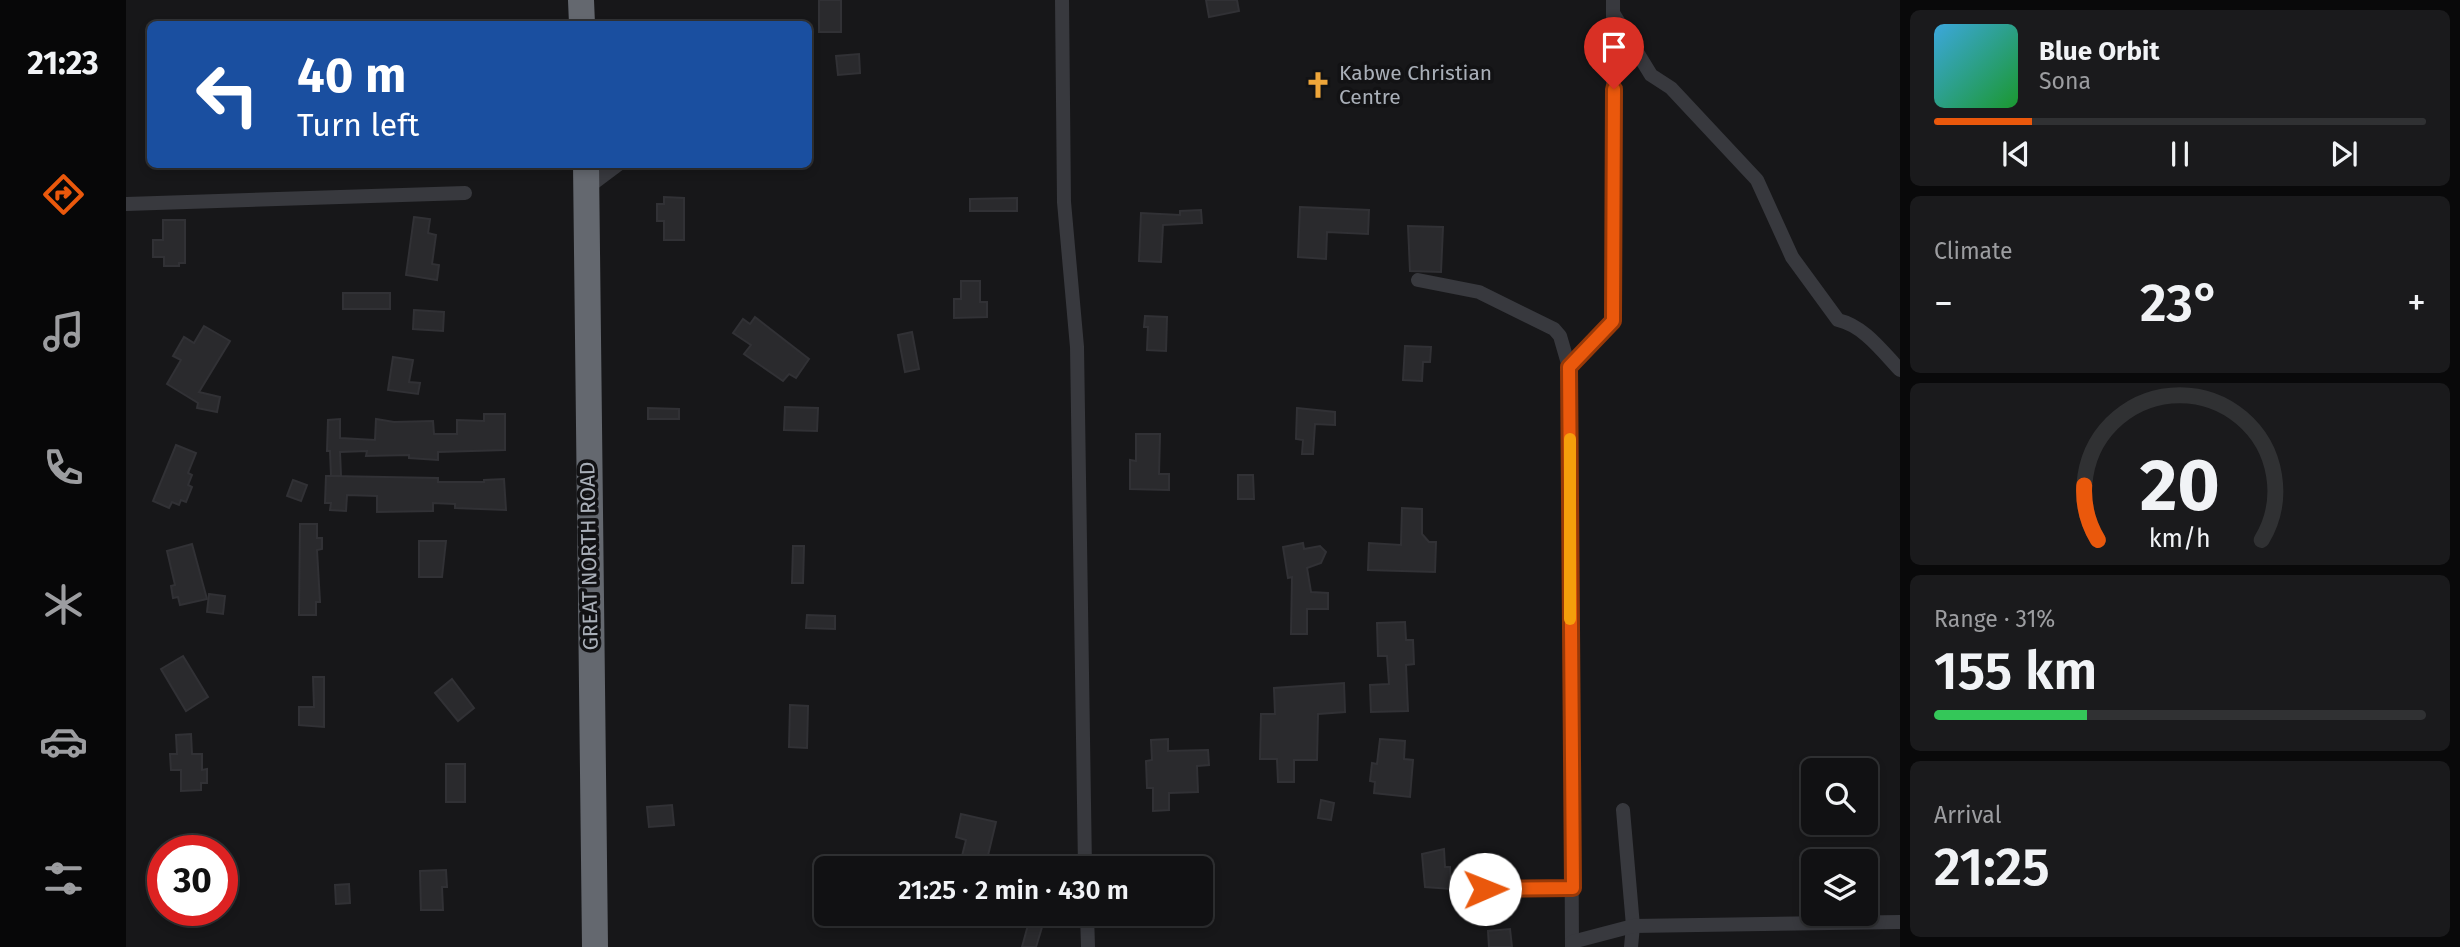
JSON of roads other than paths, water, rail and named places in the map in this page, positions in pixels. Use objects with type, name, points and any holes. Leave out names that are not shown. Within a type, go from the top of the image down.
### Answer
[{"type":"highway","points":[[582,0],[582,21]]},
{"type":"highway","name":"GREAT NORTH ROAD","points":[[587,176],[595,947]]},
{"type":"street","points":[[1062,0],[1064,202],[1077,347],[1085,856]]},
{"type":"street","points":[[1569,367],[1613,321],[1613,7]]},
{"type":"street","points":[[1613,7],[1651,75],[1671,88],[1757,180],[1791,257],[1838,320],[1847,322],[1869,337],[1900,370]]},
{"type":"street","points":[[587,176],[608,168]]},
{"type":"street","points":[[126,204],[465,193]]},
{"type":"street","points":[[1418,280],[1479,292],[1554,329],[1560,337],[1569,367],[1572,945],[1633,926],[1900,922]]},
{"type":"street","points":[[1623,810],[1633,926],[1631,947]]},
{"type":"street","points":[[1485,889],[1573,888]]},
{"type":"street","points":[[1087,926],[1088,947]]},
{"type":"place","name":"Kabwe Christian Centre","points":[[1318,85]]}]
